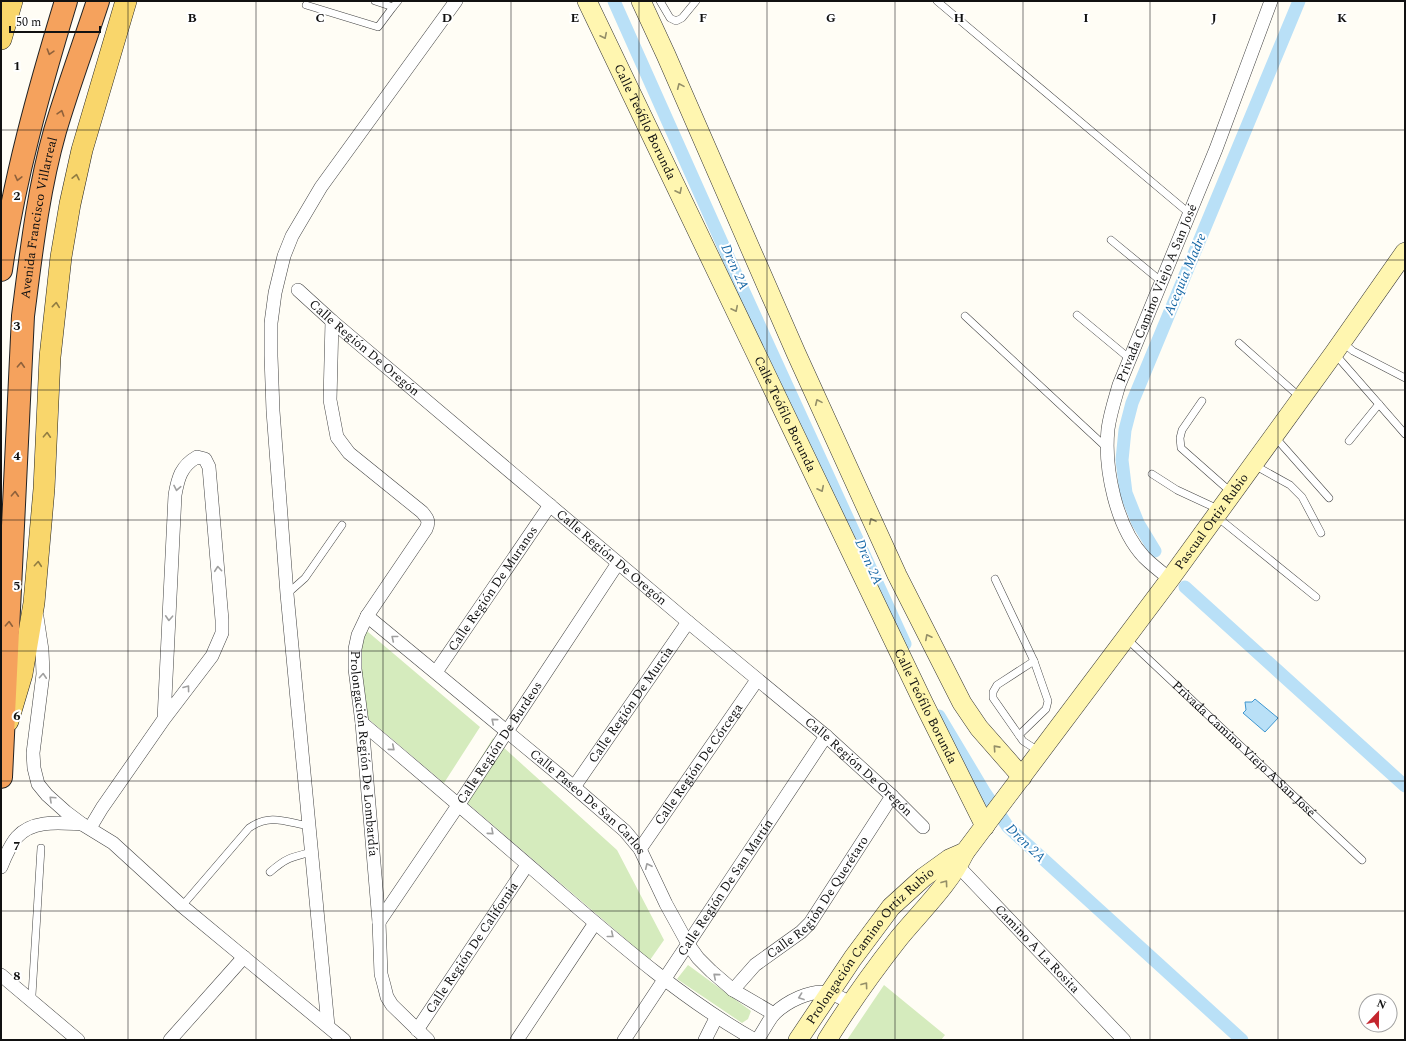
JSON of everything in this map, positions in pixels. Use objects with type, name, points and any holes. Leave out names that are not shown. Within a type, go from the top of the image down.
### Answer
[{"type":"highway","name":"Avenida Francisco Villarreal","points":[[1,270],[15,189],[45,71],[66,1]]},
{"type":"highway","name":"Avenida Francisco Villarreal","points":[[1,777],[23,316],[40,196],[55,131],[98,1]]},
{"type":"main road","points":[[1,39],[12,1]]},
{"type":"main road","points":[[4,733],[22,674],[28,647],[34,603],[44,489],[50,357],[61,257],[70,204],[82,150],[126,1]]},
{"type":"street","points":[[328,1026],[287,594],[274,418],[271,323],[275,293],[284,256],[292,236],[321,187],[456,1]]},
{"type":"street","name":"Calle Teófilo Borunda","points":[[587,1],[914,683],[990,820]]},
{"type":"street","points":[[641,1],[814,394],[897,576],[962,703],[978,728],[1018,782]]},
{"type":"street","name":"Privada Camino Viejo A San José","points":[[1170,579],[1144,556],[1128,533],[1121,519],[1112,484],[1108,449],[1108,429],[1119,385],[1216,149],[1271,1]]},
{"type":"street","name":"Pascual Ortiz Rubio","points":[[957,859],[990,820],[1170,579],[1338,348],[1405,252]]},
{"type":"street","name":"Calle Región De Oregón","points":[[298,290],[332,321],[618,563],[826,736],[892,796],[923,827]]},
{"type":"street","name":"Prolongación Región De Lombardía","points":[[332,321],[330,400],[337,437],[349,453],[422,512],[428,519],[426,529],[367,616],[358,634],[355,649],[355,669],[362,723],[379,922],[381,974],[387,997],[392,1005],[428,1040]]},
{"type":"street","points":[[86,826],[102,808],[164,719],[212,656],[222,633],[209,467],[205,459],[197,457],[189,461],[182,470],[175,495],[164,719]]},
{"type":"street","name":"Calle Región De Muranos","points":[[436,672],[550,505]]},
{"type":"street","name":"Calle Región De Burdeos","points":[[379,922],[507,732],[618,563]]},
{"type":"street","points":[[34,603],[42,650],[43,674],[33,753],[34,768],[38,784],[47,795],[66,812],[113,843],[182,906],[344,1040]]},
{"type":"street","name":"Calle Paseo De San Carlos","points":[[367,616],[574,787],[625,832],[640,849],[666,904],[688,944],[698,958],[733,990],[774,1014]]},
{"type":"street","name":"Calle Región De Murcia","points":[[574,787],[688,622]]},
{"type":"street","name":"Calle Región De Córcega","points":[[640,849],[757,680]]},
{"type":"street","points":[[362,723],[459,804],[595,923],[716,1018],[756,1040],[774,1014],[790,1002],[801,997],[815,993],[828,993],[851,1003]]},
{"type":"street","name":"Calle Región De San Martín","points":[[624,1040],[826,736]]},
{"type":"street","name":"Calle Región De Querétaro","points":[[733,990],[755,965],[801,932],[810,923],[892,796]]},
{"type":"street","points":[[1,867],[8,850],[16,837],[24,830],[47,824],[86,826]]},
{"type":"street","name":"Prolongación Camino Ortiz Rubio","points":[[798,1040],[828,993],[891,907],[924,876],[957,859]]},
{"type":"street","name":"Prolongación Camino Ortiz Rubio","points":[[827,1040],[851,1003],[898,939],[942,888],[957,859]]},
{"type":"street","name":"Camino A La Rosita","points":[[957,859],[1124,1040]]},
{"type":"street","name":"Calle Región De California","points":[[417,1030],[527,865]]},
{"type":"street","points":[[517,1040],[595,923]]},
{"type":"street","points":[[170,1040],[244,957]]},
{"type":"street","points":[[1,975],[78,1040]]},
{"type":"street","points":[[705,1040],[716,1018]]},
{"type":"lane","points":[[306,5],[378,27],[396,4],[375,1]]},
{"type":"lane","points":[[660,1],[670,18],[676,21],[682,18],[696,1]]},
{"type":"lane","points":[[937,1],[1190,214]]},
{"type":"lane","points":[[1111,240],[1162,282]]},
{"type":"lane","points":[[1077,315],[1130,359]]},
{"type":"lane","points":[[965,316],[1108,449]]},
{"type":"lane","points":[[1239,343],[1301,398]]},
{"type":"lane","points":[[1338,348],[1353,351],[1405,378]]},
{"type":"lane","points":[[1338,348],[1379,404],[1405,434]]},
{"type":"lane","points":[[1202,401],[1182,430],[1180,438],[1181,448],[1232,493]]},
{"type":"lane","points":[[1348,441],[1379,404]]},
{"type":"lane","points":[[1274,436],[1329,498]]},
{"type":"lane","points":[[1253,464],[1290,485],[1302,497],[1321,534]]},
{"type":"lane","points":[[1152,474],[1218,513],[1316,597]]},
{"type":"lane","points":[[287,594],[305,578],[342,525]]},
{"type":"lane","points":[[995,579],[1034,661],[1048,704],[1046,709],[1019,735]]},
{"type":"lane","name":"Privada Camino Viejo A San José","points":[[1126,638],[1362,860]]},
{"type":"lane","points":[[1034,661],[997,685],[993,692],[993,698],[1023,740],[1040,752]]},
{"type":"lane","points":[[182,906],[249,828],[258,822],[270,819],[309,826]]},
{"type":"lane","points":[[30,999],[32,995],[41,848]]},
{"type":"lane","points":[[270,872],[283,860],[312,852]]},
{"type":"green space","points":[[361,626],[480,727],[444,783],[359,711]]},
{"type":"green space","points":[[493,738],[617,850],[664,940],[650,960],[458,795]]},
{"type":"green space","points":[[688,965],[751,1011],[748,1019],[742,1023],[677,979]]},
{"type":"green space","points":[[884,985],[945,1035],[941,1040],[847,1040]]},
{"type":"water","points":[[1255,699],[1278,718],[1265,732],[1243,713],[1246,710],[1245,702],[1252,702]]},
{"type":"waterway","name":"Dren 2A","points":[[614,1],[739,281],[905,644]]},
{"type":"waterway","name":"Acequia Madre","points":[[1155,551],[1138,523],[1126,493],[1122,460],[1125,430],[1132,403],[1299,1]]},
{"type":"waterway","points":[[1185,587],[1405,786]]},
{"type":"waterway","name":"Dren 2A","points":[[939,716],[985,793],[1008,827],[1242,1040]]}]
